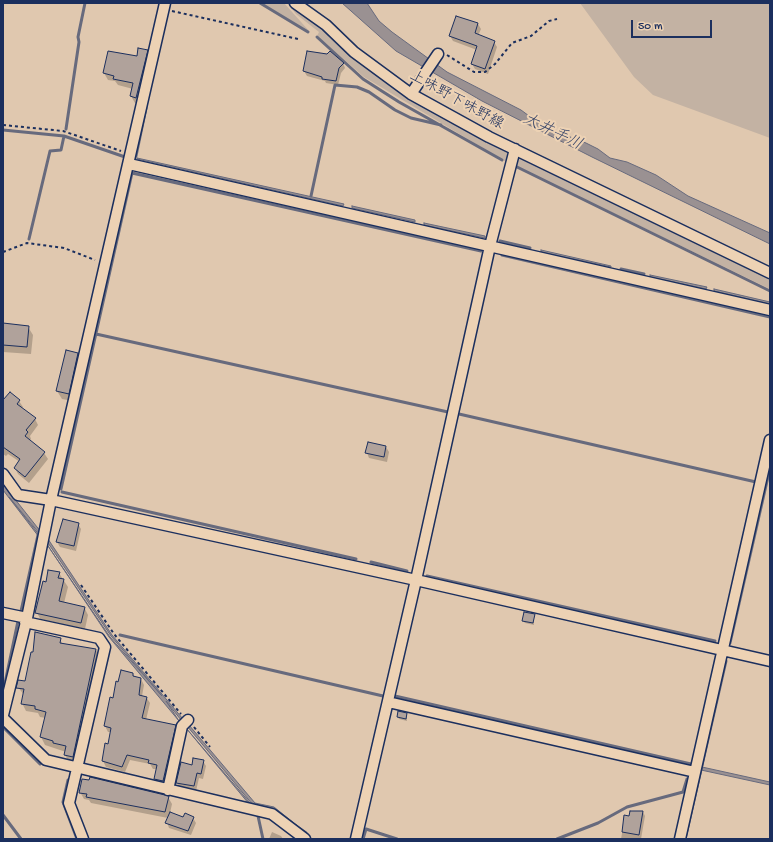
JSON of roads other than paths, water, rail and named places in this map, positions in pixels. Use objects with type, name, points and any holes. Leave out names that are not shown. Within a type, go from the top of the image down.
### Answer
[{"type":"street","name":"上味野下味野線","points":[[295,3],[326,26],[354,52],[414,90],[515,149],[770,273]]},
{"type":"street","points":[[165,6],[51,500],[26,620],[6,688],[3,716],[46,760],[272,814],[305,839]]},
{"type":"street","points":[[414,90],[438,54]]},
{"type":"street","points":[[356,839],[416,580],[490,246],[515,149]]},
{"type":"street","points":[[129,164],[770,310]]},
{"type":"street","points":[[680,839],[770,440]]},
{"type":"street","points":[[3,474],[18,495],[51,500],[416,580],[770,661]]},
{"type":"street","points":[[3,613],[99,638],[105,647],[69,803],[83,839]]},
{"type":"street","points":[[388,702],[695,772]]},
{"type":"street","points":[[168,790],[182,726],[188,720]]},
{"type":"water","name":"大井手川","points":[[342,3],[367,3],[379,21],[447,72],[521,110],[544,127],[586,143],[598,149],[610,158],[627,162],[656,175],[688,196],[770,233],[770,244],[592,157],[482,101],[396,51]]},
{"type":"water","points":[[137,158],[344,204],[343,206]]},
{"type":"water","points":[[352,206],[415,220],[415,222],[352,208]]},
{"type":"water","points":[[424,223],[485,236],[485,238],[424,225]]},
{"type":"water","points":[[541,250],[611,266],[611,267],[541,252]]},
{"type":"water","points":[[650,275],[707,287],[706,289],[650,277]]},
{"type":"water","points":[[714,289],[770,302],[770,304],[714,291]]},
{"type":"water","points":[[3,484],[41,532],[39,533],[9,497],[40,536],[39,537],[3,490]]},
{"type":"water","points":[[48,539],[112,635],[183,719],[181,720],[166,701],[179,721],[109,637],[46,543],[110,637],[162,696],[111,636],[46,540]]},
{"type":"water","points":[[189,725],[255,803],[274,807],[299,827],[298,829],[273,809],[253,805],[187,726]]},
{"type":"water","points":[[186,728],[250,803],[249,804]]},
{"type":"water","points":[[702,767],[770,782],[770,785],[701,770]]},
{"type":"waterway","points":[[66,129],[79,42],[78,37],[85,3]]},
{"type":"waterway","points":[[260,3],[308,32]]},
{"type":"waterway","points":[[317,37],[363,79],[399,102],[502,160]]},
{"type":"waterway","points":[[311,196],[335,85],[357,87],[369,92],[395,110],[411,118],[441,125]]},
{"type":"waterway","points":[[136,156],[146,108]]},
{"type":"waterway","points":[[3,130],[64,136],[125,157]]},
{"type":"waterway","points":[[29,239],[50,151],[61,150],[64,136]]},
{"type":"waterway","points":[[517,167],[770,291]]},
{"type":"waterway","points":[[61,489],[132,173],[481,251]]},
{"type":"waterway","points":[[500,241],[530,248]]},
{"type":"waterway","points":[[502,255],[770,317]]},
{"type":"waterway","points":[[621,269],[644,274]]},
{"type":"waterway","points":[[96,334],[448,412]]},
{"type":"waterway","points":[[459,414],[756,482]]},
{"type":"waterway","points":[[730,643],[770,468]]},
{"type":"waterway","points":[[62,492],[356,559]]},
{"type":"waterway","points":[[21,611],[38,535]]},
{"type":"waterway","points":[[371,562],[407,571]]},
{"type":"waterway","points":[[427,576],[715,641]]},
{"type":"waterway","points":[[5,683],[18,621]]},
{"type":"waterway","points":[[120,635],[383,696]]},
{"type":"waterway","points":[[685,839],[726,661]]},
{"type":"waterway","points":[[395,696],[691,764]]},
{"type":"waterway","points":[[3,727],[40,764]]},
{"type":"waterway","points":[[557,839],[598,823],[627,807],[683,792],[687,779]]},
{"type":"waterway","points":[[68,780],[63,802],[77,839]]},
{"type":"waterway","points":[[3,815],[21,839]]},
{"type":"waterway","points":[[258,816],[263,839]]},
{"type":"waterway","points":[[296,826],[306,833]]},
{"type":"waterway","points":[[363,839],[366,829],[397,839]]}]
